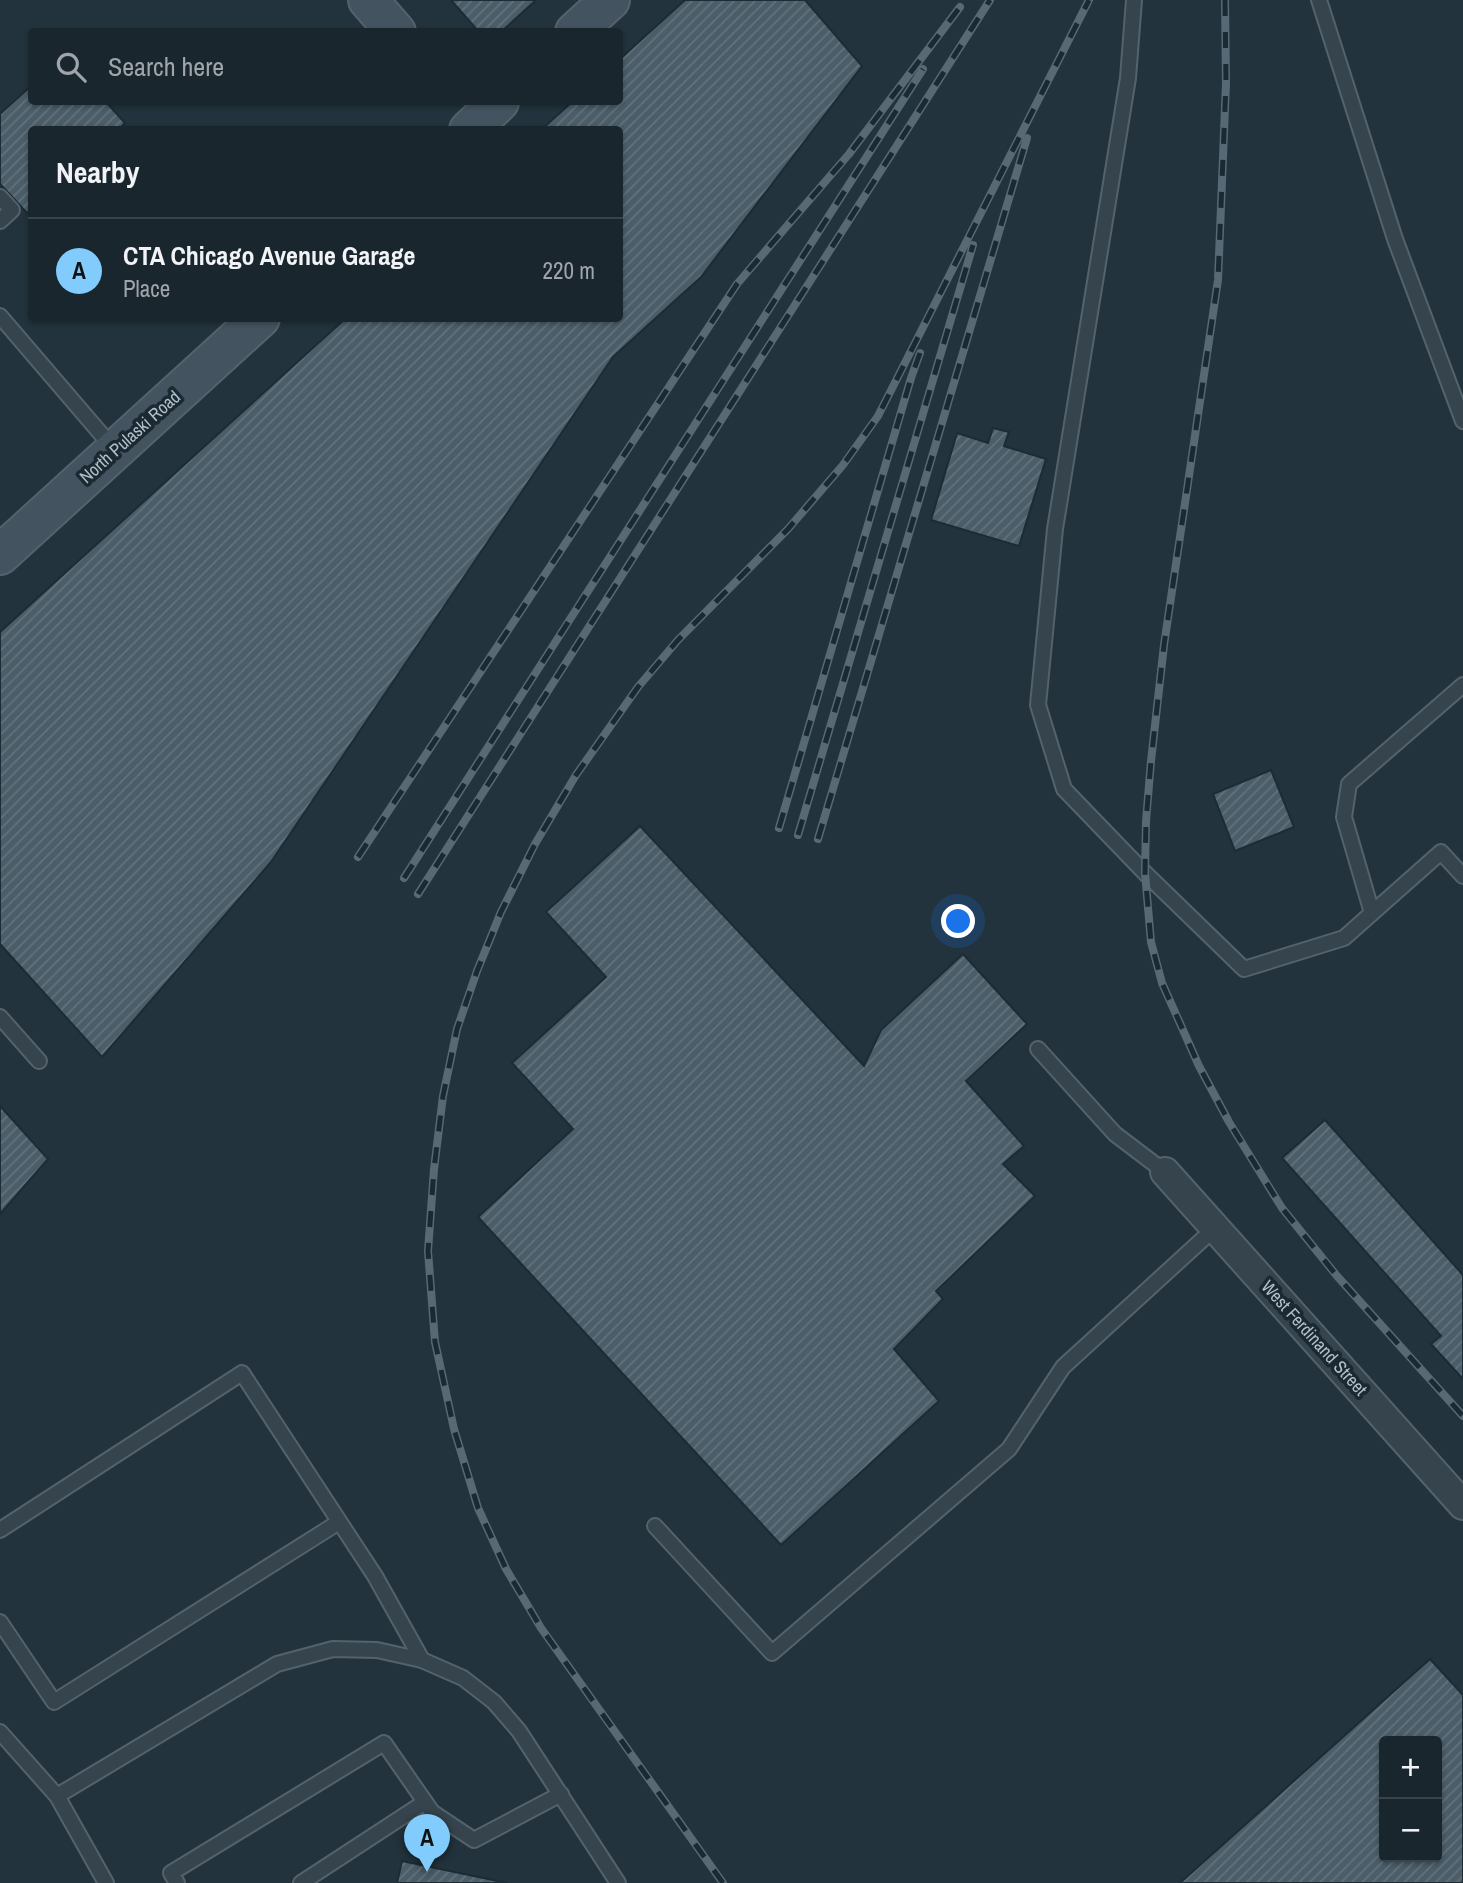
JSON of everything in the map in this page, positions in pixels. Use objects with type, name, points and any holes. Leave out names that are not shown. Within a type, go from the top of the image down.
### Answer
[{"type":"main road","points":[[368,0],[392,28]]},
{"type":"main road","points":[[579,28],[610,0]]},
{"type":"main road","name":"North Pulaski Road","points":[[0,555],[257,322]]},
{"type":"street","name":"West Ferdinand Street","points":[[1165,1172],[1463,1505]]},
{"type":"lane","points":[[1134,0],[1128,78],[1055,528],[1038,705],[1064,789],[1145,873],[1244,969],[1344,938],[1441,852],[1463,876]]},
{"type":"lane","points":[[1319,0],[1395,239],[1463,421]]},
{"type":"lane","points":[[0,197],[12,210],[0,221]]},
{"type":"lane","points":[[0,316],[115,450]]},
{"type":"lane","points":[[1372,913],[1344,817],[1349,784],[1463,685]]},
{"type":"lane","points":[[0,1017],[39,1061]]},
{"type":"lane","points":[[1038,1049],[1115,1134],[1165,1172]]},
{"type":"lane","points":[[654,1525],[772,1653],[1009,1449],[1063,1367],[1215,1228]]},
{"type":"lane","points":[[0,1530],[242,1373],[374,1576],[422,1660]]},
{"type":"lane","points":[[2,1631],[54,1702],[339,1522]]},
{"type":"lane","points":[[57,1796],[277,1664],[333,1649],[377,1650],[422,1660],[463,1678],[494,1702],[519,1731],[618,1883]]},
{"type":"lane","points":[[0,1732],[57,1796],[106,1883]]},
{"type":"lane","points":[[177,1883],[172,1873],[384,1743],[432,1812],[474,1840],[561,1794]]},
{"type":"lane","points":[[301,1883],[425,1802]]},
{"type":"building","points":[[451,0],[536,0],[505,28],[476,28]]},
{"type":"building","points":[[685,0],[805,0],[862,66],[701,277],[613,357],[271,862],[102,1057],[0,944],[0,632],[342,322],[623,322],[623,126],[545,126],[569,105],[623,105],[623,56]]},
{"type":"building","points":[[28,89],[28,105],[109,105],[125,123],[122,126],[28,126],[27,213],[0,184],[0,114]]},
{"type":"building","points":[[993,428],[1009,432],[1004,446],[1046,459],[1019,546],[931,520],[957,433],[988,443]]},
{"type":"building","points":[[1271,770],[1294,827],[1235,851],[1213,794]]},
{"type":"building","points":[[640,826],[864,1066],[881,1030],[963,954],[1027,1024],[966,1081],[1024,1146],[1003,1164],[1035,1196],[936,1291],[943,1299],[894,1349],[939,1401],[781,1545],[478,1217],[573,1129],[512,1063],[606,977],[546,912]]},
{"type":"building","points":[[0,1106],[48,1159],[0,1214]]},
{"type":"building","points":[[1325,1120],[1463,1275],[1463,1379],[1431,1344],[1441,1336],[1282,1158]]},
{"type":"building","points":[[1430,1659],[1463,1695],[1463,1883],[1180,1883]]},
{"type":"building","points":[[402,1861],[507,1883],[397,1883]]},
{"type":"railway","points":[[418,894],[990,0]]},
{"type":"railway","points":[[723,1883],[541,1628],[506,1569],[478,1508],[454,1429],[435,1342],[428,1251],[443,1096],[457,1029],[477,971],[501,912],[535,844],[576,775],[638,687],[678,640],[788,529],[843,465],[878,416],[1089,0]]},
{"type":"railway","points":[[1225,0],[1226,83],[1218,280],[1164,645],[1151,761],[1145,873],[1151,942],[1162,983],[1199,1066],[1229,1122],[1282,1208],[1337,1276],[1463,1416]]},
{"type":"railway","points":[[358,857],[737,284],[849,154],[960,7]]},
{"type":"railway","points":[[404,878],[923,69]]},
{"type":"railway","points":[[818,839],[1027,138]]},
{"type":"railway","points":[[798,835],[973,245]]},
{"type":"railway","points":[[779,828],[920,353]]},
{"type":"place","name":"CTA Chicago Avenue Garage","points":[[427,1872]]}]
